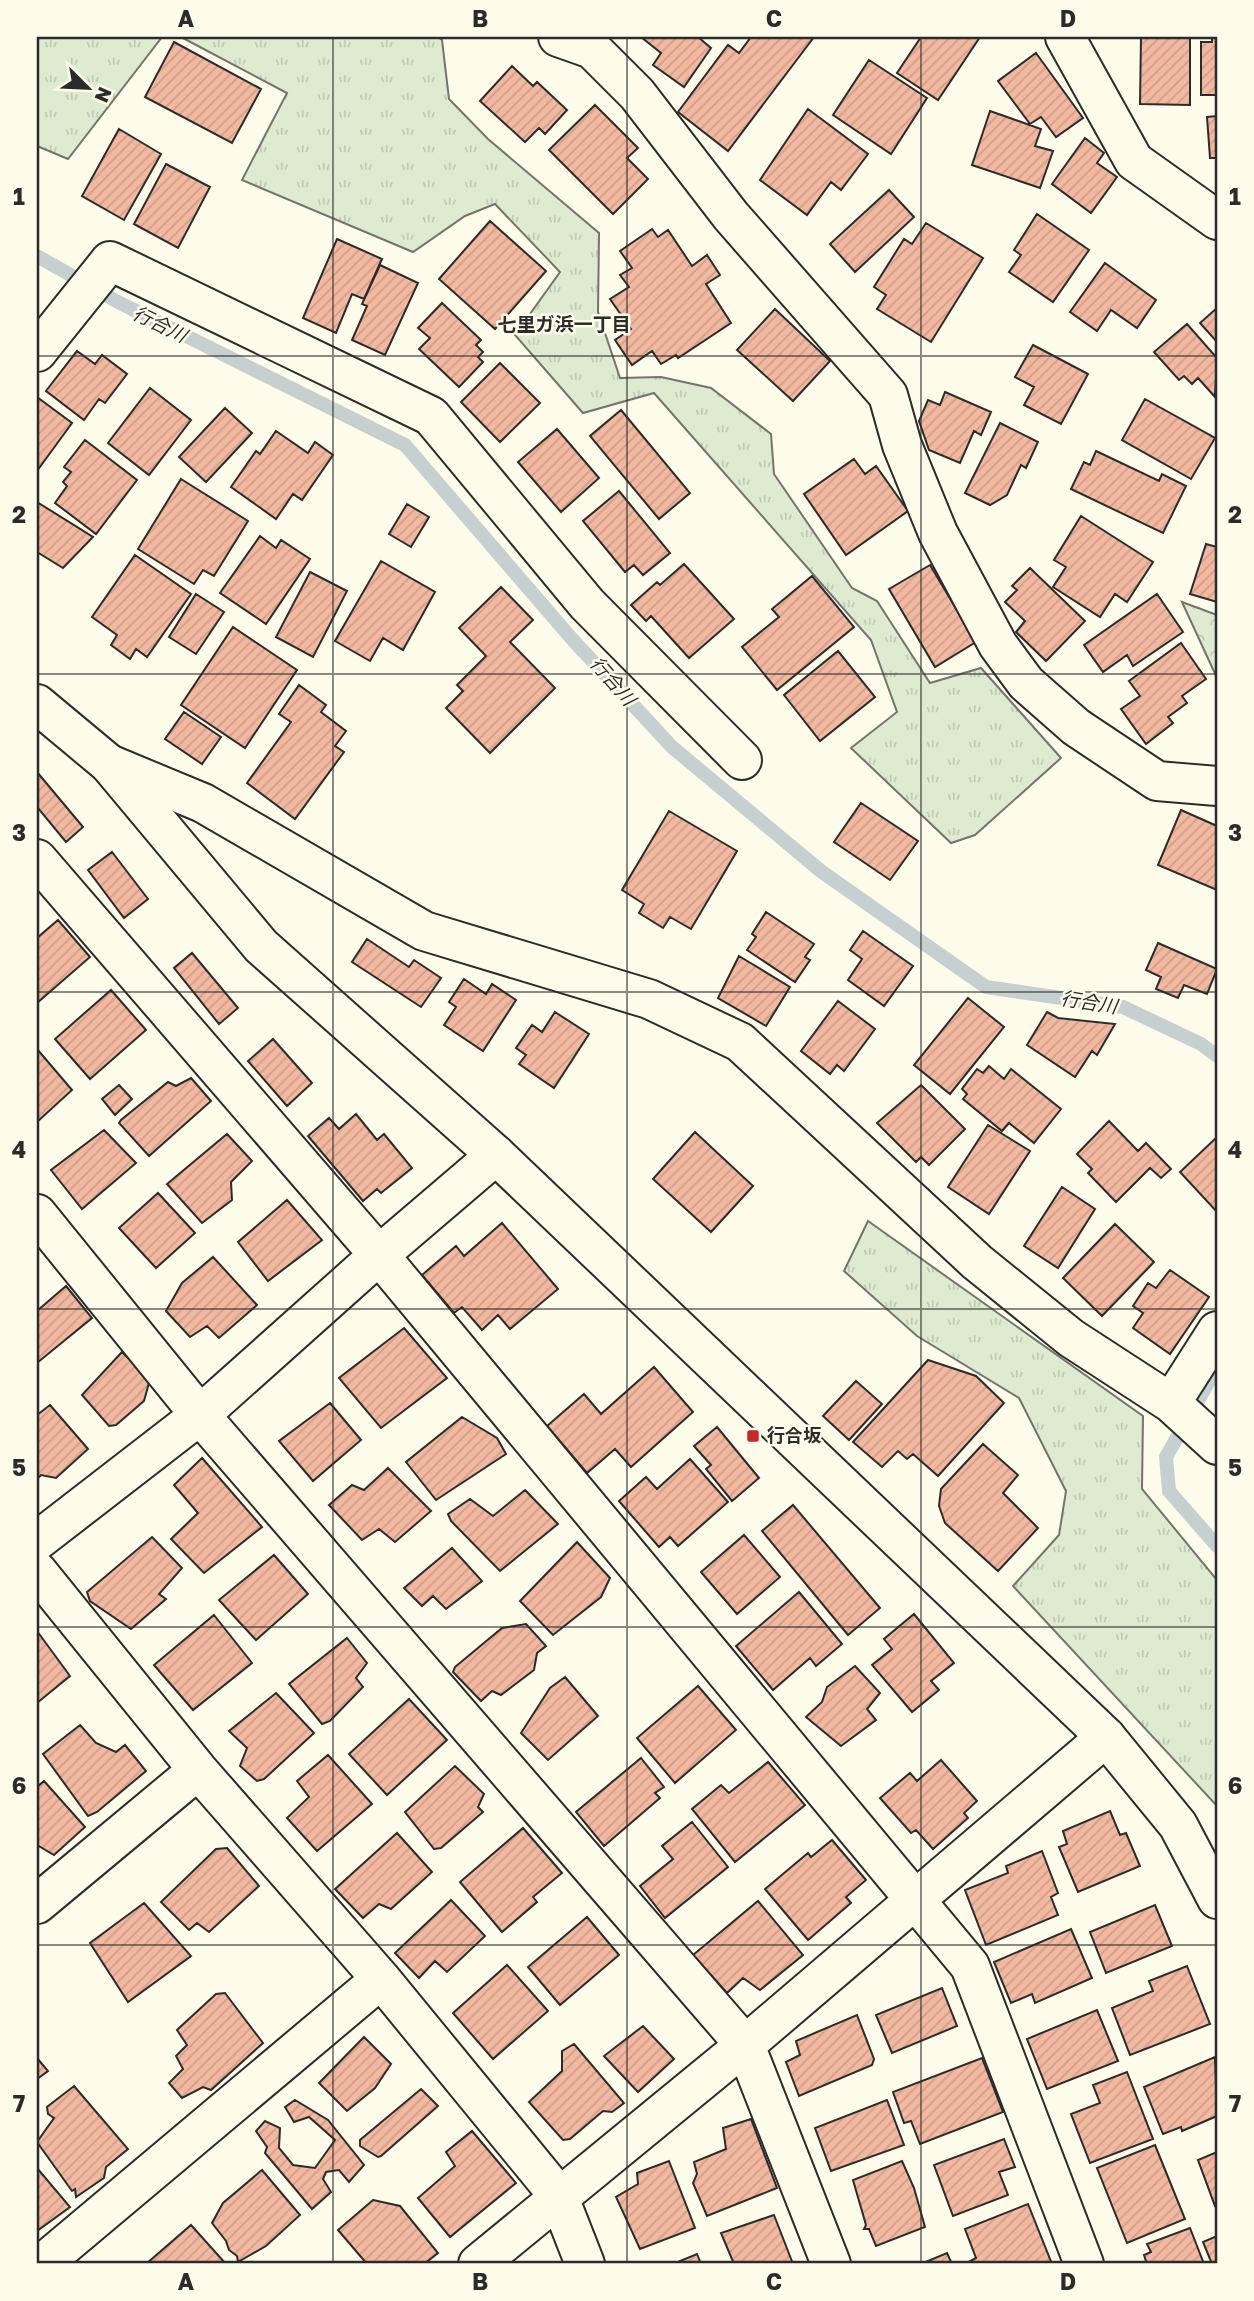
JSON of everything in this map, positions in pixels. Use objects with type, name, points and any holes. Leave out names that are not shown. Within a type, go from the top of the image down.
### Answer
[{"type":"street","points":[[558,37],[592,49],[637,94],[731,216],[888,395],[902,445],[938,533],[998,645],[1026,682],[1076,727],[1127,764],[1157,780],[1217,786]]},
{"type":"street","points":[[1065,37],[1134,160],[1217,220]]},
{"type":"street","points":[[37,352],[110,261],[431,416],[587,604],[742,760]]},
{"type":"street","points":[[37,704],[109,764],[261,946],[496,1155],[1106,1737],[1178,1825],[1217,1899]]},
{"type":"street","points":[[109,764],[203,803],[424,931],[649,999],[740,1042],[977,1262],[1071,1338],[1171,1403],[1217,1445]]},
{"type":"street","points":[[37,859],[379,1255],[970,1966],[1084,2264]]},
{"type":"street","points":[[37,1541],[200,1415],[496,1155]]},
{"type":"street","points":[[37,1214],[200,1415],[745,2045],[831,2264]]},
{"type":"street","points":[[1171,1403],[1217,1331]]},
{"type":"street","points":[[37,1572],[198,1770],[381,1979],[558,2196],[585,2264]]},
{"type":"street","points":[[478,2264],[745,2045],[1106,1737]]},
{"type":"street","points":[[37,1904],[198,1770]]},
{"type":"street","points":[[42,2264],[381,1979]]},
{"type":"green space","points":[[37,37],[162,37],[68,159],[37,146]]},
{"type":"green space","points":[[181,37],[438,37],[442,40],[449,99],[488,139],[599,233],[598,312],[620,378],[661,377],[711,388],[771,434],[774,474],[852,588],[877,601],[930,683],[981,668],[1061,758],[975,835],[951,843],[851,748],[897,712],[871,640],[654,393],[583,413],[515,335],[560,272],[495,204],[465,216],[413,252],[242,180],[287,93]]},
{"type":"green space","points":[[1182,602],[1217,615],[1217,678]]},
{"type":"green space","points":[[868,1221],[1143,1416],[1142,1489],[1217,1580],[1217,1806],[1013,1586],[1059,1535],[1066,1491],[1019,1398],[917,1336],[844,1271]]},
{"type":"building","points":[[641,37],[698,37],[711,48],[684,87],[653,65],[661,53]]},
{"type":"building","points":[[751,37],[814,37],[728,151],[678,112],[728,45],[739,53]]},
{"type":"building","points":[[921,37],[980,37],[938,100],[897,73]]},
{"type":"building","points":[[1141,37],[1190,37],[1190,105],[1140,104]]},
{"type":"building","points":[[1212,37],[1217,37],[1217,95],[1201,95],[1201,42],[1212,42]]},
{"type":"building","points":[[174,42],[261,89],[232,143],[145,97]]},
{"type":"building","points":[[1036,53],[1083,118],[1056,137],[1041,117],[1030,124],[998,81]]},
{"type":"building","points":[[869,60],[927,98],[891,154],[833,115]]},
{"type":"building","points":[[512,66],[533,86],[537,82],[567,110],[545,134],[539,128],[525,142],[480,101]]},
{"type":"building","points":[[595,105],[638,148],[627,158],[648,179],[613,214],[549,150]]},
{"type":"building","points":[[808,109],[868,154],[841,190],[831,182],[807,215],[760,180]]},
{"type":"building","points":[[990,111],[1041,129],[1035,146],[1053,151],[1040,188],[972,165]]},
{"type":"building","points":[[1217,116],[1217,158],[1210,158],[1207,117]]},
{"type":"building","points":[[119,129],[161,154],[124,220],[82,196]]},
{"type":"building","points":[[1085,138],[1104,153],[1097,163],[1117,177],[1091,213],[1052,184]]},
{"type":"building","points":[[166,164],[210,187],[178,248],[134,224]]},
{"type":"building","points":[[889,190],[914,217],[855,272],[830,244]]},
{"type":"building","points":[[1037,214],[1089,250],[1053,302],[1009,272],[1021,255],[1014,250]]},
{"type":"building","points":[[490,221],[546,271],[495,329],[439,279]]},
{"type":"building","points":[[926,223],[983,258],[931,342],[877,309],[886,295],[874,287],[904,239],[912,244]]},
{"type":"building","points":[[652,229],[658,237],[668,230],[692,266],[707,255],[720,275],[706,284],[731,323],[678,358],[676,355],[661,364],[652,351],[632,365],[615,340],[631,329],[610,299],[629,287],[620,275],[632,268],[620,251]]},
{"type":"building","points":[[337,239],[382,259],[364,299],[352,294],[336,333],[303,318]]},
{"type":"building","points":[[1105,263],[1156,300],[1137,328],[1111,310],[1097,331],[1070,312]]},
{"type":"building","points":[[380,265],[418,283],[385,355],[352,340],[367,306],[362,304]]},
{"type":"building","points":[[442,303],[481,340],[476,345],[483,352],[478,357],[483,362],[459,387],[419,349],[430,338],[418,328]]},
{"type":"building","points":[[1217,308],[1217,342],[1200,323]]},
{"type":"building","points":[[775,309],[830,361],[793,401],[737,350]]},
{"type":"building","points":[[1187,324],[1217,358],[1215,397],[1198,378],[1192,384],[1184,376],[1179,380],[1154,352]]},
{"type":"building","points":[[1033,345],[1088,374],[1061,424],[1024,405],[1034,387],[1015,377]]},
{"type":"building","points":[[77,351],[95,364],[102,355],[127,374],[105,403],[99,399],[84,420],[46,391]]},
{"type":"building","points":[[500,363],[540,403],[500,442],[461,402]]},
{"type":"building","points":[[150,388],[191,420],[149,475],[108,443]]},
{"type":"building","points":[[945,392],[991,412],[981,435],[974,431],[960,463],[929,450],[919,421],[928,400],[940,405]]},
{"type":"building","points":[[37,397],[72,423],[37,471]]},
{"type":"building","points":[[1145,399],[1215,438],[1191,479],[1122,440]]},
{"type":"building","points":[[225,408],[252,433],[206,482],[179,457]]},
{"type":"building","points":[[621,410],[690,493],[659,519],[590,436]]},
{"type":"building","points":[[1000,423],[1038,442],[1026,468],[1021,465],[1007,495],[990,505],[965,493]]},
{"type":"building","points":[[557,429],[599,478],[561,512],[518,462]]},
{"type":"building","points":[[276,431],[308,453],[315,442],[333,455],[302,500],[293,494],[276,519],[231,487],[256,451],[260,454]]},
{"type":"building","points":[[85,440],[137,480],[96,534],[55,503],[67,486],[63,482],[71,472],[64,467]]},
{"type":"building","points":[[1096,451],[1159,481],[1162,474],[1186,486],[1163,533],[1071,489],[1084,462],[1090,465]]},
{"type":"building","points":[[854,459],[865,474],[876,466],[908,511],[846,555],[804,494]]},
{"type":"building","points":[[181,479],[248,521],[214,576],[203,570],[194,584],[138,549]]},
{"type":"building","points":[[619,491],[670,553],[643,575],[634,565],[625,572],[583,521]]},
{"type":"building","points":[[37,502],[93,537],[63,568],[37,552]]},
{"type":"building","points":[[407,504],[429,517],[411,547],[389,534]]},
{"type":"building","points":[[1081,516],[1153,562],[1127,602],[1115,594],[1100,617],[1053,587],[1066,567],[1054,560]]},
{"type":"building","points":[[260,536],[276,548],[281,540],[310,559],[266,624],[220,593]]},
{"type":"building","points":[[1206,544],[1217,547],[1217,602],[1190,594]]},
{"type":"building","points":[[135,555],[191,594],[147,657],[136,649],[130,659],[111,645],[117,635],[92,617]]},
{"type":"building","points":[[381,561],[435,592],[403,650],[383,638],[370,661],[335,641]]},
{"type":"building","points":[[684,564],[734,619],[689,658],[651,616],[646,621],[631,605],[657,582],[660,585]]},
{"type":"building","points":[[930,565],[976,642],[935,667],[889,589]]},
{"type":"building","points":[[1030,568],[1085,621],[1046,661],[1016,632],[1025,621],[1005,602],[1017,590],[1012,586]]},
{"type":"building","points":[[310,572],[347,591],[313,657],[276,637]]},
{"type":"building","points":[[812,576],[854,627],[777,690],[742,647],[779,617],[772,609]]},
{"type":"building","points":[[501,587],[533,620],[510,642],[555,688],[490,753],[446,708],[463,691],[457,685],[486,656],[459,628]]},
{"type":"building","points":[[196,594],[224,612],[196,654],[169,637]]},
{"type":"building","points":[[1157,594],[1183,632],[1133,666],[1127,655],[1103,672],[1084,645]]},
{"type":"building","points":[[233,627],[297,670],[245,748],[181,705]]},
{"type":"building","points":[[1181,643],[1206,679],[1182,696],[1187,703],[1168,717],[1173,723],[1146,744],[1121,709],[1140,696],[1129,681]]},
{"type":"building","points":[[838,651],[875,697],[820,741],[784,695]]},
{"type":"building","points":[[299,685],[326,705],[321,712],[346,731],[335,746],[344,752],[295,819],[247,783],[291,722],[279,714]]},
{"type":"building","points":[[184,712],[221,737],[202,764],[165,739]]},
{"type":"building","points":[[37,772],[83,827],[66,842],[37,807]]},
{"type":"building","points":[[861,803],[918,841],[890,880],[834,842]]},
{"type":"building","points":[[1181,810],[1217,826],[1217,890],[1158,865]]},
{"type":"building","points":[[669,811],[737,851],[691,929],[670,917],[663,928],[639,913],[644,904],[622,890]]},
{"type":"building","points":[[112,852],[148,899],[124,918],[88,870]]},
{"type":"building","points":[[766,912],[814,944],[805,957],[810,960],[795,982],[747,950],[756,937],[752,934]]},
{"type":"building","points":[[58,920],[90,957],[37,1003],[37,938]]},
{"type":"building","points":[[863,931],[913,966],[884,1006],[848,980],[862,959],[850,950]]},
{"type":"building","points":[[367,939],[409,967],[414,960],[441,978],[421,1007],[352,962]]},
{"type":"building","points":[[1158,943],[1217,969],[1207,994],[1184,985],[1178,998],[1156,989],[1161,977],[1146,970]]},
{"type":"building","points":[[192,953],[238,1008],[219,1024],[174,968]]},
{"type":"building","points":[[739,956],[790,987],[766,1026],[718,998]]},
{"type":"building","points":[[464,979],[486,994],[492,984],[516,1000],[483,1051],[444,1025],[456,1007],[449,1002]]},
{"type":"building","points":[[111,990],[146,1030],[90,1079],[55,1039]]},
{"type":"building","points":[[968,998],[1004,1027],[950,1094],[914,1065]]},
{"type":"building","points":[[838,1001],[875,1029],[844,1071],[837,1065],[830,1074],[801,1051]]},
{"type":"building","points":[[555,1012],[589,1034],[554,1088],[519,1064],[526,1055],[516,1048],[532,1025],[542,1032]]},
{"type":"building","points":[[1047,1012],[1058,1018],[1115,1024],[1097,1055],[1092,1051],[1075,1077],[1027,1045]]},
{"type":"building","points":[[273,1039],[312,1083],[287,1106],[248,1061]]},
{"type":"building","points":[[37,1049],[72,1090],[37,1122]]},
{"type":"building","points":[[989,1066],[1004,1079],[1011,1069],[1061,1109],[1034,1143],[1009,1123],[1002,1131],[963,1099],[967,1094],[962,1089],[977,1069],[983,1073]]},
{"type":"building","points":[[191,1078],[211,1101],[149,1156],[119,1123],[168,1082],[176,1086]]},
{"type":"building","points":[[119,1085],[132,1099],[115,1115],[102,1099]]},
{"type":"building","points":[[921,1085],[965,1129],[929,1165],[921,1157],[916,1162],[877,1123]]},
{"type":"building","points":[[356,1114],[377,1140],[384,1134],[412,1168],[381,1193],[377,1189],[363,1201],[308,1136],[329,1118],[339,1129]]},
{"type":"building","points":[[1109,1121],[1138,1151],[1146,1143],[1171,1169],[1161,1178],[1150,1168],[1116,1202],[1088,1173],[1092,1169],[1077,1154]]},
{"type":"building","points":[[988,1125],[1030,1151],[989,1214],[948,1187]]},
{"type":"building","points":[[104,1130],[136,1163],[82,1209],[51,1170]]},
{"type":"building","points":[[695,1132],[753,1186],[711,1232],[653,1179]]},
{"type":"building","points":[[227,1134],[252,1161],[231,1182],[232,1200],[202,1223],[167,1184]]},
{"type":"building","points":[[1217,1137],[1217,1212],[1180,1172]]},
{"type":"building","points":[[1062,1187],[1095,1209],[1058,1268],[1024,1246]]},
{"type":"building","points":[[158,1193],[195,1233],[156,1268],[119,1228]]},
{"type":"building","points":[[287,1200],[322,1240],[268,1281],[238,1242]]},
{"type":"building","points":[[502,1223],[558,1289],[510,1329],[498,1315],[482,1330],[462,1307],[454,1313],[422,1275],[456,1246],[464,1256]]},
{"type":"building","points":[[1115,1224],[1154,1262],[1102,1316],[1063,1278]]},
{"type":"building","points":[[213,1257],[257,1305],[219,1338],[207,1326],[190,1337],[166,1311],[182,1283]]},
{"type":"building","points":[[1170,1270],[1209,1297],[1170,1354],[1133,1328],[1143,1313],[1133,1306],[1148,1283],[1156,1288]]},
{"type":"building","points":[[66,1286],[92,1318],[37,1363],[37,1311]]},
{"type":"building","points":[[404,1328],[447,1378],[381,1428],[339,1378]]},
{"type":"building","points":[[122,1352],[150,1379],[144,1401],[116,1425],[109,1426],[82,1395]]},
{"type":"building","points":[[928,1360],[976,1376],[1004,1403],[938,1476],[913,1454],[907,1459],[898,1451],[882,1467],[853,1442]]},
{"type":"building","points":[[654,1367],[693,1412],[631,1467],[615,1449],[587,1473],[547,1426],[584,1394],[601,1414]]},
{"type":"building","points":[[856,1381],[882,1404],[849,1440],[823,1416]]},
{"type":"building","points":[[330,1403],[361,1440],[313,1481],[279,1441]]},
{"type":"building","points":[[50,1405],[88,1449],[56,1478],[41,1475],[37,1479],[37,1415]]},
{"type":"building","points":[[462,1417],[497,1438],[506,1454],[436,1500],[406,1462]]},
{"type":"building","points":[[717,1427],[759,1478],[732,1501],[706,1469],[711,1465],[694,1446]]},
{"type":"building","points":[[983,1444],[1018,1475],[1003,1493],[1038,1528],[998,1571],[945,1523],[939,1506],[941,1489]]},
{"type":"building","points":[[202,1458],[262,1527],[204,1573],[171,1539],[198,1513],[174,1485]]},
{"type":"building","points":[[690,1459],[728,1502],[678,1546],[670,1537],[659,1547],[619,1501],[646,1477],[657,1489]]},
{"type":"building","points":[[388,1468],[431,1511],[395,1542],[379,1529],[362,1540],[329,1505],[352,1485],[364,1490]]},
{"type":"building","points":[[525,1490],[558,1524],[500,1571],[451,1521],[448,1514],[470,1499],[493,1516]]},
{"type":"building","points":[[793,1505],[880,1608],[848,1635],[762,1531]]},
{"type":"building","points":[[744,1535],[780,1577],[737,1614],[701,1572]]},
{"type":"building","points":[[152,1537],[182,1568],[159,1594],[166,1599],[131,1629],[90,1601],[87,1592]]},
{"type":"building","points":[[577,1542],[610,1578],[601,1597],[553,1635],[520,1601]]},
{"type":"building","points":[[452,1548],[482,1581],[446,1609],[433,1596],[422,1606],[404,1588]]},
{"type":"building","points":[[274,1555],[308,1594],[256,1640],[219,1600]]},
{"type":"building","points":[[799,1592],[842,1644],[816,1666],[810,1658],[773,1690],[736,1646]]},
{"type":"building","points":[[914,1614],[954,1663],[931,1681],[939,1690],[912,1712],[872,1665],[892,1649],[884,1639]]},
{"type":"building","points":[[214,1615],[252,1663],[193,1710],[154,1665]]},
{"type":"building","points":[[526,1624],[546,1646],[537,1653],[534,1670],[501,1695],[492,1691],[481,1701],[453,1672],[455,1667],[502,1628]]},
{"type":"building","points":[[37,1631],[70,1676],[37,1703]]},
{"type":"building","points":[[347,1638],[367,1663],[356,1678],[363,1687],[330,1721],[322,1724],[289,1684]]},
{"type":"building","points":[[855,1666],[880,1693],[867,1709],[876,1720],[841,1746],[806,1717],[822,1702],[827,1687]]},
{"type":"building","points":[[565,1677],[598,1716],[548,1760],[521,1733],[550,1688]]},
{"type":"building","points":[[698,1686],[736,1730],[675,1783],[637,1738]]},
{"type":"building","points":[[276,1693],[314,1733],[264,1779],[257,1781],[240,1766],[247,1748],[229,1731]]},
{"type":"building","points":[[409,1699],[447,1740],[387,1795],[349,1754]]},
{"type":"building","points":[[80,1725],[96,1743],[116,1752],[125,1745],[146,1771],[97,1812],[88,1816],[43,1754]]},
{"type":"building","points":[[328,1755],[372,1804],[317,1851],[287,1818],[309,1797],[297,1781]]},
{"type":"building","points":[[641,1758],[664,1787],[655,1793],[660,1798],[604,1846],[576,1812]]},
{"type":"building","points":[[941,1760],[977,1801],[964,1813],[968,1818],[933,1849],[916,1830],[911,1833],[880,1798],[910,1773],[917,1781]]},
{"type":"building","points":[[768,1762],[805,1805],[735,1862],[692,1809],[721,1785],[729,1793]]},
{"type":"building","points":[[455,1766],[484,1794],[478,1807],[483,1812],[441,1848],[434,1849],[405,1812]]},
{"type":"building","points":[[44,1781],[85,1827],[54,1855],[37,1845],[37,1787]]},
{"type":"building","points":[[1110,1811],[1120,1835],[1126,1833],[1140,1866],[1078,1892],[1059,1847],[1067,1844],[1063,1831]]},
{"type":"building","points":[[692,1822],[728,1867],[665,1918],[640,1886],[673,1859],[662,1846]]},
{"type":"building","points":[[523,1828],[562,1873],[533,1897],[537,1902],[502,1932],[460,1882]]},
{"type":"building","points":[[397,1833],[432,1872],[391,1909],[379,1904],[363,1918],[335,1889]]},
{"type":"building","points":[[832,1840],[866,1880],[846,1897],[851,1903],[808,1940],[765,1889],[808,1853],[811,1857]]},
{"type":"building","points":[[227,1848],[259,1886],[209,1932],[197,1923],[189,1930],[161,1902],[216,1849]]},
{"type":"building","points":[[1042,1851],[1058,1893],[1051,1897],[1058,1915],[986,1945],[965,1890],[1008,1873],[1006,1866]]},
{"type":"building","points":[[451,1900],[485,1936],[447,1972],[435,1961],[419,1978],[395,1953]]},
{"type":"building","points":[[758,1901],[803,1955],[760,1990],[743,1978],[727,1993],[693,1955]]},
{"type":"building","points":[[144,1903],[191,1956],[128,2002],[90,1943]]},
{"type":"building","points":[[1155,1905],[1172,1946],[1106,1973],[1090,1932]]},
{"type":"building","points":[[587,1917],[619,1955],[560,2005],[528,1967]]},
{"type":"building","points":[[1071,1929],[1092,1978],[1035,2003],[1032,1994],[1011,2003],[994,1962]]},
{"type":"building","points":[[507,1965],[548,2011],[493,2059],[453,2013]]},
{"type":"building","points":[[1187,1966],[1210,2024],[1130,2055],[1112,2008],[1153,1991],[1149,1981]]},
{"type":"building","points":[[942,1988],[957,2026],[892,2053],[876,2015]]},
{"type":"building","points":[[225,1993],[263,2043],[211,2090],[203,2087],[182,2098],[169,2083],[183,2069],[176,2056],[187,2045],[177,2030],[216,1994]]},
{"type":"building","points":[[1097,2010],[1118,2061],[1047,2089],[1027,2039]]},
{"type":"building","points":[[857,2015],[874,2059],[872,2065],[799,2096],[786,2062],[800,2055],[796,2041]]},
{"type":"building","points":[[643,2026],[674,2059],[638,2092],[604,2056]]},
{"type":"building","points":[[364,2037],[391,2064],[375,2088],[347,2111],[319,2083]]},
{"type":"building","points":[[574,2044],[624,2103],[612,2112],[603,2111],[570,2139],[563,2140],[529,2102],[562,2071],[562,2051]]},
{"type":"building","points":[[1215,2057],[1217,2116],[1182,2131],[1181,2127],[1163,2134],[1144,2087]]},
{"type":"building","points":[[37,2058],[48,2071],[37,2079]]},
{"type":"building","points":[[982,2058],[1003,2112],[920,2144],[911,2121],[904,2123],[893,2092]]},
{"type":"building","points":[[1127,2072],[1153,2139],[1090,2163],[1071,2114],[1100,2103],[1093,2085]]},
{"type":"building","points":[[74,2086],[128,2149],[106,2167],[104,2178],[76,2197],[75,2189],[72,2191],[37,2142],[54,2118],[48,2114],[47,2107]]},
{"type":"building","points":[[421,2089],[438,2106],[381,2156],[378,2157],[360,2146],[360,2140]]},
{"type":"building","points":[[295,2100],[328,2120],[364,2165],[349,2182],[339,2170],[326,2172],[323,2179],[331,2192],[312,2209],[265,2153],[267,2147],[256,2131],[265,2121],[280,2128],[279,2148],[293,2165],[315,2168],[335,2140],[309,2117],[294,2122],[285,2107]]},
{"type":"building","points":[[887,2100],[904,2145],[831,2171],[815,2128]]},
{"type":"building","points":[[751,2119],[777,2188],[707,2216],[693,2183],[697,2174],[694,2162],[726,2149],[723,2128]]},
{"type":"building","points":[[472,2131],[516,2183],[450,2237],[418,2198],[455,2166],[446,2152]]},
{"type":"building","points":[[1004,2139],[1015,2167],[999,2172],[1008,2195],[953,2216],[934,2165]]},
{"type":"building","points":[[1155,2145],[1185,2219],[1127,2243],[1097,2168]]},
{"type":"building","points":[[1217,2152],[1217,2205],[1215,2206],[1198,2160]]},
{"type":"building","points":[[669,2161],[695,2228],[640,2249],[616,2197],[638,2184],[637,2173]]},
{"type":"building","points":[[902,2161],[914,2188],[925,2227],[876,2246],[869,2229],[864,2229],[866,2225],[853,2180]]},
{"type":"building","points":[[37,2168],[70,2207],[37,2231]]},
{"type":"building","points":[[262,2170],[300,2215],[266,2246],[238,2262],[237,2256],[229,2250],[226,2241],[212,2223],[223,2203]]},
{"type":"building","points":[[373,2200],[400,2206],[438,2253],[424,2264],[367,2264],[338,2230]]},
{"type":"building","points":[[1028,2204],[1052,2264],[965,2264],[976,2258],[965,2229]]},
{"type":"building","points":[[774,2215],[793,2264],[734,2264],[721,2233]]},
{"type":"building","points":[[191,2225],[226,2264],[146,2264]]},
{"type":"building","points":[[1190,2228],[1204,2264],[1147,2264],[1144,2255],[1151,2252],[1147,2244]]},
{"type":"building","points":[[1217,2236],[1217,2264],[1212,2264],[1203,2242]]},
{"type":"building","points":[[947,2253],[952,2264],[921,2264]]},
{"type":"building","points":[[697,2254],[701,2264],[673,2264]]},
{"type":"waterway","name":"行合川","points":[[37,256],[118,302],[405,445],[572,639],[672,747],[822,872],[986,987],[1123,1007],[1201,1044],[1217,1056]]},
{"type":"waterway","name":"行合川","points":[[1217,1367],[1166,1457],[1169,1491],[1217,1546]]},
{"type":"place","name":"行合坂","points":[[753,1436]]},
{"type":"district","name":"七里ガ浜一丁目","points":[[564,324]]}]
